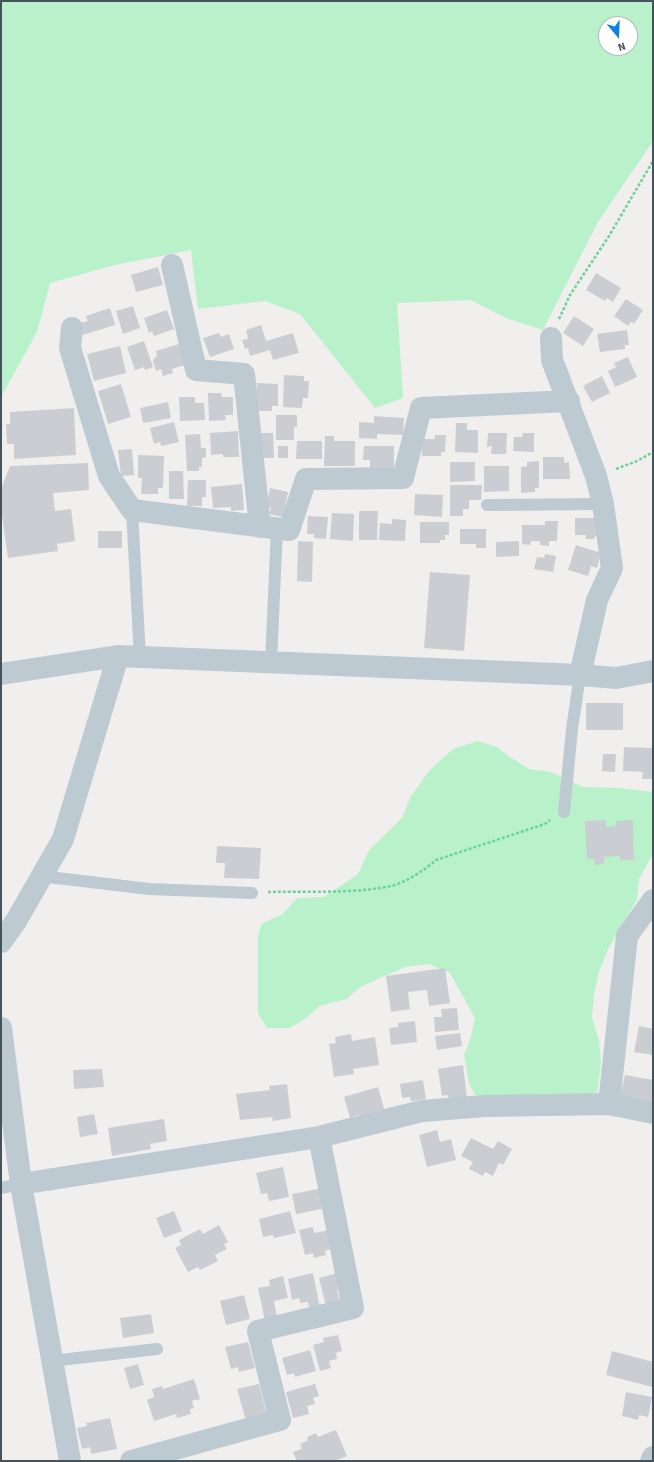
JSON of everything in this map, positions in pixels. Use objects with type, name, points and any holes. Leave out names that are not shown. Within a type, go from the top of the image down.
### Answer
[{"type":"street","points":[[172,265],[196,370],[244,374],[268,528]]},
{"type":"street","points":[[72,328],[70,348],[109,476],[132,510],[289,530],[306,479],[403,478],[421,408],[569,401]]},
{"type":"street","points":[[551,338],[552,360],[569,401],[596,476],[603,504],[612,568],[598,600],[580,675]]},
{"type":"street","points":[[1,674],[118,656],[580,675],[616,678],[653,672]]},
{"type":"street","points":[[1,942],[8,921],[40,876],[63,839],[118,656]]},
{"type":"street","points":[[609,1104],[627,936],[653,900]]},
{"type":"street","points":[[1,1028],[11,1186],[51,1361],[70,1461]]},
{"type":"street","points":[[11,1186],[319,1137],[422,1112],[485,1106],[609,1104],[653,1113]]},
{"type":"street","points":[[131,1461],[280,1420],[258,1331],[353,1308],[319,1137]]},
{"type":"street","points":[[651,1461],[653,1457]]},
{"type":"lane","points":[[487,505],[603,504]]},
{"type":"lane","points":[[132,510],[140,658]]},
{"type":"lane","points":[[268,528],[270,662]]},
{"type":"lane","points":[[564,812],[572,729],[580,675]]},
{"type":"lane","points":[[40,876],[149,889],[252,893]]},
{"type":"lane","points":[[51,1361],[156,1349]]},
{"type":"path","points":[[551,338],[570,295],[609,236],[653,161]]},
{"type":"path","points":[[596,476],[636,461],[653,452]]},
{"type":"path","points":[[252,893],[355,890],[392,886],[423,872],[436,860],[545,824],[564,812]]},
{"type":"green space","points":[[1,1],[653,1],[653,141],[598,222],[543,330],[506,318],[471,300],[397,303],[403,398],[375,408],[300,314],[265,301],[198,309],[191,250],[115,265],[50,283],[37,332],[1,397]]},
{"type":"green space","points":[[478,741],[497,747],[529,769],[551,772],[583,787],[619,788],[653,792],[653,854],[639,879],[637,900],[608,949],[599,972],[594,994],[592,1018],[599,1040],[601,1063],[597,1093],[576,1096],[486,1100],[475,1095],[469,1083],[464,1055],[470,1040],[475,1018],[450,973],[428,964],[405,967],[362,986],[346,999],[319,1006],[305,1019],[290,1028],[267,1028],[258,1013],[258,937],[261,924],[283,914],[297,898],[324,897],[358,874],[369,850],[402,818],[411,796],[430,770],[453,749]]},
{"type":"building","points":[[158,267],[163,285],[136,292],[131,275]]},
{"type":"building","points":[[596,273],[621,288],[613,302],[607,298],[605,301],[586,290]]},
{"type":"building","points":[[626,299],[643,310],[634,324],[631,322],[628,326],[614,316]]},
{"type":"building","points":[[133,306],[140,328],[123,334],[116,311]]},
{"type":"building","points":[[110,308],[115,325],[83,335],[80,323],[88,321],[86,316]]},
{"type":"building","points":[[167,310],[174,329],[154,336],[152,331],[149,333],[144,318]]},
{"type":"building","points":[[574,316],[594,329],[583,346],[563,333]]},
{"type":"building","points":[[261,325],[266,341],[293,333],[299,353],[273,360],[270,350],[250,356],[248,348],[245,349],[242,340],[248,339],[246,330]]},
{"type":"building","points":[[627,330],[629,345],[625,345],[625,349],[600,352],[597,334]]},
{"type":"building","points":[[219,333],[221,337],[229,334],[234,349],[210,357],[203,338]]},
{"type":"building","points":[[144,341],[153,367],[145,370],[144,367],[135,370],[127,347]]},
{"type":"building","points":[[179,344],[185,365],[172,369],[173,373],[163,376],[161,369],[156,371],[153,360],[157,356],[156,351]]},
{"type":"building","points":[[120,346],[126,373],[94,381],[87,354]]},
{"type":"building","points":[[628,357],[637,377],[615,387],[608,371],[616,367],[614,363]]},
{"type":"building","points":[[284,375],[304,376],[304,381],[309,381],[308,398],[303,398],[302,408],[283,407]]},
{"type":"building","points":[[602,376],[610,393],[592,402],[583,386]]},
{"type":"building","points":[[257,383],[278,384],[278,406],[272,406],[272,411],[257,411]]},
{"type":"building","points":[[121,384],[131,417],[108,424],[98,391]]},
{"type":"building","points":[[208,393],[221,393],[222,397],[233,397],[233,415],[225,415],[226,420],[209,421]]},
{"type":"building","points":[[179,397],[195,397],[195,403],[204,403],[205,420],[180,421]]},
{"type":"building","points":[[168,402],[171,418],[143,423],[140,408]]},
{"type":"building","points":[[74,408],[76,455],[14,459],[14,444],[7,444],[6,424],[10,424],[10,412]]},
{"type":"building","points":[[276,415],[297,415],[297,427],[294,427],[294,440],[276,440]]},
{"type":"building","points":[[374,416],[404,418],[403,435],[377,434],[377,439],[359,438],[359,422],[374,423]]},
{"type":"building","points":[[174,422],[179,442],[161,446],[160,442],[154,444],[150,428]]},
{"type":"building","points":[[456,423],[467,423],[467,430],[478,430],[478,453],[455,452]]},
{"type":"building","points":[[238,431],[239,457],[223,457],[223,454],[211,455],[210,433]]},
{"type":"building","points":[[258,433],[273,433],[274,458],[259,458]]},
{"type":"building","points":[[488,433],[507,433],[506,454],[491,454],[492,446],[487,447]]},
{"type":"building","points":[[523,433],[534,433],[534,452],[513,451],[514,437],[522,437]]},
{"type":"building","points":[[200,434],[201,448],[206,448],[206,457],[202,458],[202,467],[199,467],[199,471],[187,471],[185,435]]},
{"type":"building","points":[[435,435],[446,435],[445,452],[441,452],[441,456],[422,456],[422,439],[435,439]]},
{"type":"building","points":[[325,436],[334,436],[334,441],[355,441],[355,466],[324,466]]},
{"type":"building","points":[[297,441],[322,441],[322,459],[296,459]]},
{"type":"building","points":[[278,446],[288,446],[288,458],[278,458]]},
{"type":"building","points":[[364,446],[394,446],[394,468],[370,468],[370,460],[363,460]]},
{"type":"building","points":[[132,449],[134,475],[121,476],[118,450]]},
{"type":"building","points":[[138,455],[164,456],[163,488],[158,488],[158,494],[141,494],[142,478],[138,478]]},
{"type":"building","points":[[543,457],[564,457],[564,463],[569,462],[570,479],[543,479]]},
{"type":"building","points":[[539,461],[539,488],[535,488],[535,492],[521,493],[521,467],[527,466],[527,462]]},
{"type":"building","points":[[450,462],[475,462],[475,481],[450,482]]},
{"type":"building","points":[[88,463],[89,490],[53,493],[55,511],[71,509],[75,541],[57,544],[58,551],[8,558],[1,508],[1,489],[10,466]]},
{"type":"building","points":[[484,466],[509,466],[509,491],[484,492]]},
{"type":"building","points":[[169,471],[183,471],[184,499],[169,499]]},
{"type":"building","points":[[188,480],[206,480],[206,497],[202,497],[202,506],[187,506]]},
{"type":"building","points":[[242,484],[244,510],[231,511],[231,507],[213,508],[211,487]]},
{"type":"building","points":[[450,485],[482,485],[481,500],[469,500],[469,509],[463,509],[463,516],[450,516]]},
{"type":"building","points":[[270,488],[288,492],[283,517],[269,514],[271,508],[266,507]]},
{"type":"building","points":[[415,494],[443,495],[442,517],[414,515]]},
{"type":"building","points":[[359,511],[378,511],[377,540],[359,540]]},
{"type":"building","points":[[332,513],[354,514],[353,541],[330,539]]},
{"type":"building","points":[[308,516],[328,517],[326,539],[314,538],[314,534],[307,534]]},
{"type":"building","points":[[575,518],[600,518],[600,536],[595,536],[594,539],[586,539],[586,535],[575,535]]},
{"type":"building","points":[[392,519],[406,520],[405,541],[379,540],[380,523],[392,524]]},
{"type":"building","points":[[545,521],[558,521],[557,541],[549,541],[549,546],[540,545],[540,541],[531,541],[530,545],[522,544],[522,525],[545,525]]},
{"type":"building","points":[[420,522],[449,522],[449,535],[445,535],[445,540],[440,540],[440,543],[420,543]]},
{"type":"building","points":[[460,529],[486,529],[486,548],[476,548],[476,544],[460,544]]},
{"type":"building","points":[[98,531],[122,531],[122,548],[98,548]]},
{"type":"building","points":[[298,541],[313,542],[312,582],[297,581]]},
{"type":"building","points":[[519,541],[519,556],[496,557],[496,542]]},
{"type":"building","points":[[576,545],[601,553],[597,568],[591,566],[588,576],[568,570]]},
{"type":"building","points":[[545,554],[556,556],[553,572],[534,569],[537,557],[544,558]]},
{"type":"building","points":[[430,572],[470,575],[464,651],[424,648]]},
{"type":"building","points":[[586,703],[623,703],[623,730],[586,730]]},
{"type":"building","points":[[624,747],[653,748],[653,779],[642,779],[643,772],[623,771]]},
{"type":"building","points":[[603,754],[616,754],[615,772],[602,771]]},
{"type":"building","points":[[606,820],[606,827],[616,826],[616,821],[633,820],[634,860],[620,860],[620,856],[604,857],[604,864],[594,865],[594,859],[587,859],[585,821]]},
{"type":"building","points":[[217,846],[261,848],[259,879],[224,878],[225,863],[216,863]]},
{"type":"building","points":[[445,968],[450,1003],[429,1006],[427,990],[408,992],[410,1009],[391,1012],[386,976]]},
{"type":"building","points":[[457,1008],[459,1030],[435,1032],[434,1017],[442,1017],[441,1009]]},
{"type":"building","points":[[415,1021],[417,1042],[391,1045],[389,1028],[398,1027],[398,1023]]},
{"type":"building","points":[[639,1026],[653,1029],[653,1055],[634,1052]]},
{"type":"building","points":[[460,1033],[462,1046],[437,1050],[435,1036]]},
{"type":"building","points":[[351,1034],[352,1041],[375,1037],[379,1065],[353,1069],[354,1074],[334,1077],[329,1044],[336,1043],[335,1037]]},
{"type":"building","points":[[463,1065],[467,1098],[449,1100],[448,1095],[442,1096],[438,1069]]},
{"type":"building","points":[[102,1069],[104,1087],[74,1089],[73,1070]]},
{"type":"building","points":[[625,1075],[653,1080],[653,1105],[620,1098]]},
{"type":"building","points":[[423,1080],[426,1099],[411,1101],[410,1097],[402,1098],[400,1084]]},
{"type":"building","points":[[287,1084],[291,1118],[273,1121],[272,1117],[240,1120],[236,1094],[270,1090],[269,1086]]},
{"type":"building","points":[[378,1087],[385,1112],[360,1120],[358,1115],[350,1118],[344,1097]]},
{"type":"building","points":[[94,1114],[98,1134],[80,1137],[77,1117]]},
{"type":"building","points":[[164,1119],[167,1141],[150,1144],[151,1149],[112,1156],[108,1128]]},
{"type":"building","points":[[437,1130],[440,1142],[451,1139],[456,1160],[427,1167],[419,1135]]},
{"type":"building","points":[[471,1138],[493,1149],[498,1141],[512,1149],[503,1165],[499,1163],[493,1176],[485,1172],[483,1176],[469,1169],[473,1162],[461,1156]]},
{"type":"building","points":[[283,1167],[289,1197],[269,1201],[267,1193],[261,1194],[256,1173]]},
{"type":"building","points":[[323,1188],[327,1208],[296,1214],[292,1194]]},
{"type":"building","points":[[174,1211],[182,1231],[164,1238],[156,1218]]},
{"type":"building","points":[[290,1211],[296,1233],[274,1238],[273,1235],[263,1237],[259,1219]]},
{"type":"building","points":[[219,1225],[228,1242],[224,1244],[227,1249],[215,1255],[218,1261],[200,1270],[198,1267],[188,1272],[175,1248],[181,1245],[179,1240],[200,1229],[203,1234]]},
{"type":"building","points":[[313,1227],[314,1233],[329,1230],[333,1248],[325,1251],[326,1255],[314,1258],[313,1253],[305,1255],[299,1230]]},
{"type":"building","points":[[341,1272],[345,1288],[337,1290],[340,1302],[327,1310],[319,1278]]},
{"type":"building","points":[[313,1273],[320,1308],[310,1311],[308,1302],[300,1303],[299,1298],[292,1300],[288,1279]]},
{"type":"building","points":[[283,1276],[288,1298],[274,1301],[277,1318],[265,1321],[258,1288],[270,1286],[269,1280]]},
{"type":"building","points":[[244,1295],[250,1319],[226,1325],[220,1301]]},
{"type":"building","points":[[151,1314],[154,1333],[123,1338],[120,1318]]},
{"type":"building","points":[[338,1335],[342,1351],[336,1353],[337,1359],[329,1361],[331,1368],[320,1371],[313,1345],[324,1342],[323,1338]]},
{"type":"building","points":[[248,1342],[255,1368],[239,1372],[238,1367],[231,1369],[225,1347]]},
{"type":"building","points":[[310,1350],[316,1371],[295,1377],[294,1373],[287,1375],[282,1358]]},
{"type":"building","points":[[612,1351],[653,1362],[652,1387],[606,1375]]},
{"type":"building","points":[[138,1364],[144,1385],[130,1389],[124,1368]]},
{"type":"building","points":[[194,1379],[200,1399],[192,1401],[194,1408],[190,1409],[191,1414],[177,1418],[176,1414],[154,1421],[147,1400],[154,1397],[152,1389],[162,1386],[163,1389]]},
{"type":"building","points":[[259,1384],[267,1415],[246,1421],[237,1389]]},
{"type":"building","points":[[315,1384],[319,1396],[313,1398],[315,1404],[307,1406],[309,1414],[293,1418],[286,1392]]},
{"type":"building","points":[[626,1392],[652,1397],[648,1417],[639,1415],[638,1420],[622,1416]]},
{"type":"building","points":[[110,1418],[117,1449],[91,1454],[90,1447],[82,1449],[77,1428],[87,1426],[86,1423]]},
{"type":"building","points":[[336,1430],[347,1456],[335,1461],[297,1461],[293,1452],[302,1449],[300,1444],[308,1440],[307,1437],[316,1433],[318,1437]]}]
